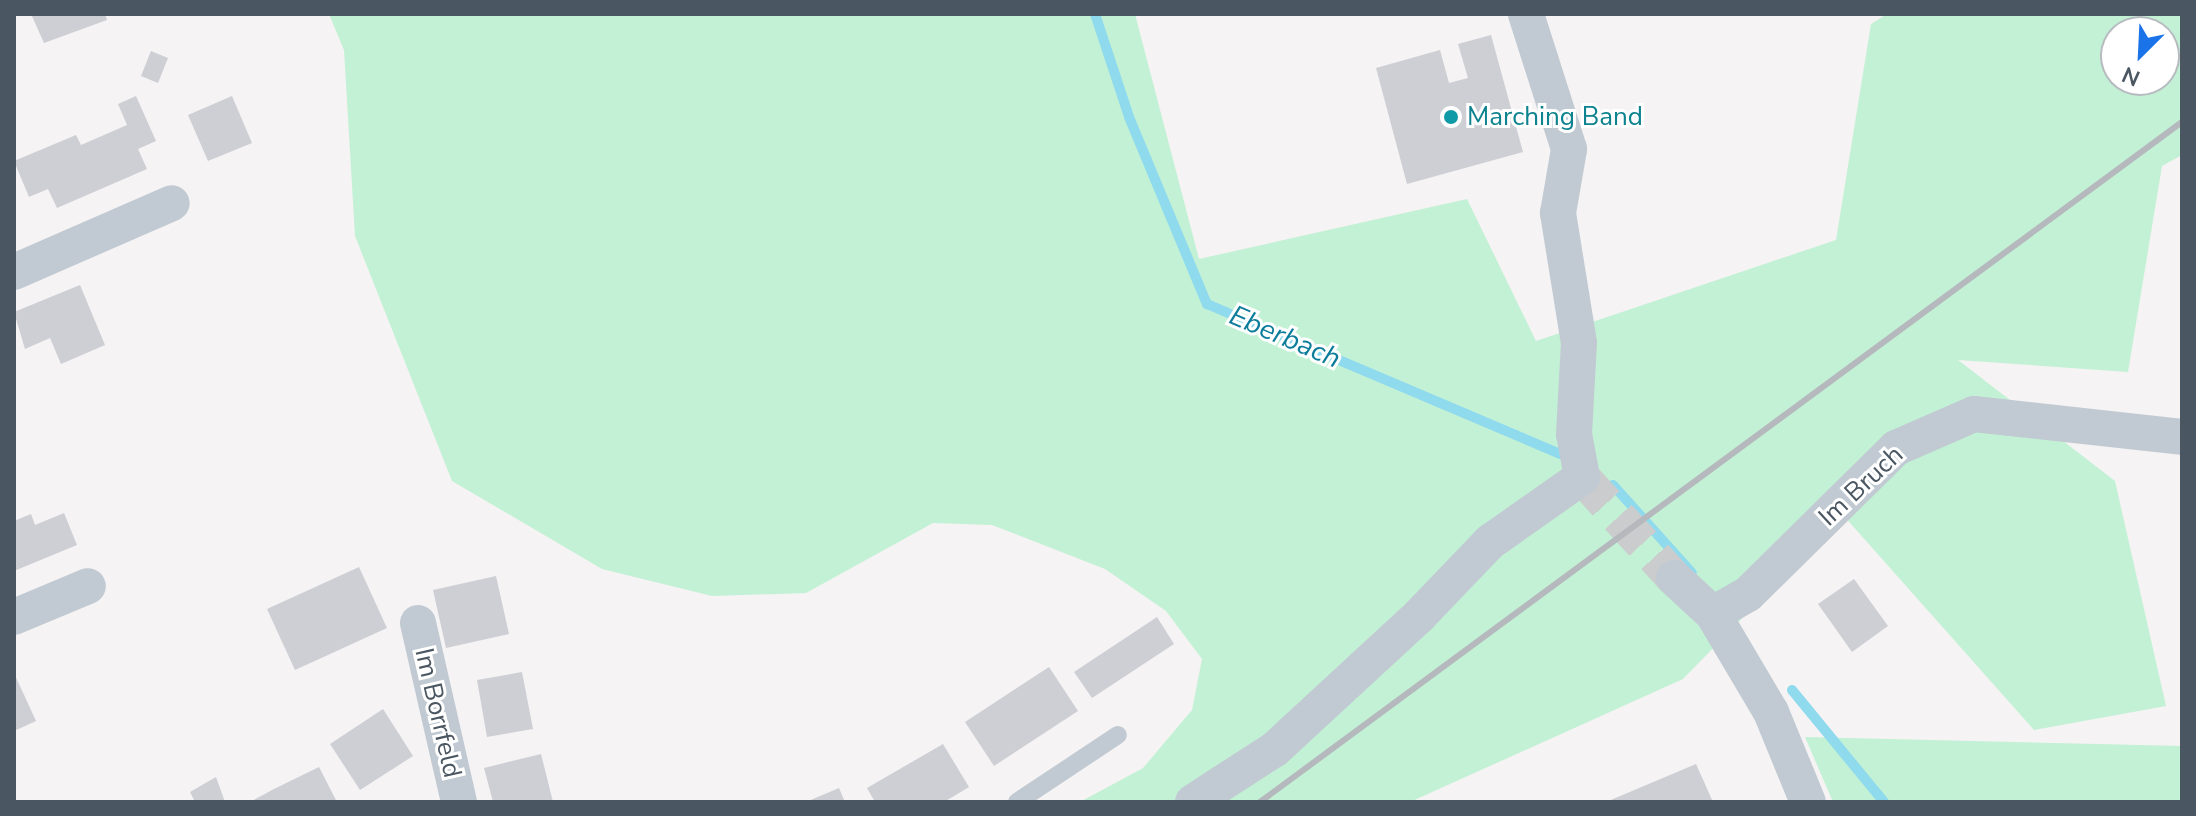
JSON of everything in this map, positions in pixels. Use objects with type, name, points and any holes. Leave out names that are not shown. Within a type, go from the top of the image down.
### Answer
[{"type":"street","points":[[1193,802],[1275,749],[1408,627],[1490,542],[1582,477],[1574,434],[1579,343],[1558,213],[1569,149],[1526,14]]},
{"type":"street","points":[[14,272],[172,203]]},
{"type":"street","name":"Im Bruch","points":[[1713,614],[1748,594],[1896,448],[1974,414],[2182,437]]},
{"type":"street","points":[[1674,578],[1713,614],[1771,712],[1808,802]]},
{"type":"street","points":[[14,617],[88,586]]},
{"type":"street","name":"Im Borrfeld","points":[[418,623],[459,802]]},
{"type":"lane","points":[[1017,802],[1118,735]]},
{"type":"green space","points":[[329,14],[1135,14],[1199,259],[1467,199],[1536,341],[1836,240],[1871,24],[1887,14],[2182,14],[2182,155],[2162,166],[2128,372],[1958,360],[2115,481],[2166,706],[2034,730],[1843,515],[1683,679],[1410,802],[1080,802],[1143,768],[1192,710],[1202,659],[1166,611],[1105,569],[992,525],[933,523],[806,593],[712,596],[602,569],[452,481],[355,236],[344,50]]},
{"type":"green space","points":[[1805,737],[2182,746],[2182,802],[1833,802]]},
{"type":"building","points":[[31,14],[105,14],[107,20],[44,43]]},
{"type":"building","name":"Marching Band","points":[[1491,35],[1523,152],[1407,184],[1376,68],[1440,50],[1449,83],[1468,78],[1458,44]]},
{"type":"building","points":[[151,51],[168,58],[158,83],[141,76]]},
{"type":"building","points":[[136,96],[156,141],[138,149],[147,169],[57,208],[48,189],[29,197],[14,161],[76,135],[81,145],[127,125],[118,104]]},
{"type":"building","points":[[232,96],[252,143],[208,161],[188,115]]},
{"type":"building","points":[[80,285],[105,345],[61,364],[50,338],[25,349],[14,312]]},
{"type":"building","points":[[64,513],[77,545],[14,571],[14,521],[31,514],[35,525]]},
{"type":"building","points":[[359,567],[387,628],[295,670],[267,609]]},
{"type":"building","points":[[496,576],[509,634],[446,648],[433,590]]},
{"type":"building","points":[[1854,579],[1888,626],[1852,652],[1818,604]]},
{"type":"building","points":[[1157,617],[1174,644],[1092,698],[1074,672]]},
{"type":"building","points":[[1049,667],[1078,711],[994,766],[965,722]]},
{"type":"building","points":[[522,672],[533,729],[487,737],[477,680]]},
{"type":"building","points":[[14,673],[36,721],[14,731]]},
{"type":"building","points":[[383,709],[413,756],[360,790],[330,744]]},
{"type":"building","points":[[943,744],[969,787],[944,802],[875,802],[867,788]]},
{"type":"building","points":[[541,754],[553,802],[493,802],[484,768]]},
{"type":"building","points":[[1696,764],[1713,802],[1606,802]]},
{"type":"building","points":[[319,767],[337,802],[250,802],[274,789]]},
{"type":"building","points":[[216,777],[225,802],[195,802],[190,792]]},
{"type":"building","points":[[839,788],[845,802],[806,802]]},
{"type":"waterway","name":"Eberbach","points":[[1095,14],[1129,117],[1207,304],[1560,454]]},
{"type":"waterway","name":"Eberbach","points":[[1613,485],[1692,573]]},
{"type":"waterway","name":"Eberbach","points":[[1792,690],[1884,802]]},
{"type":"tunnel","points":[[1582,477],[1674,578]]},
{"type":"railway","points":[[1260,802],[2182,122]]},
{"type":"place","name":"Marching Band","points":[[1451,117]]}]
